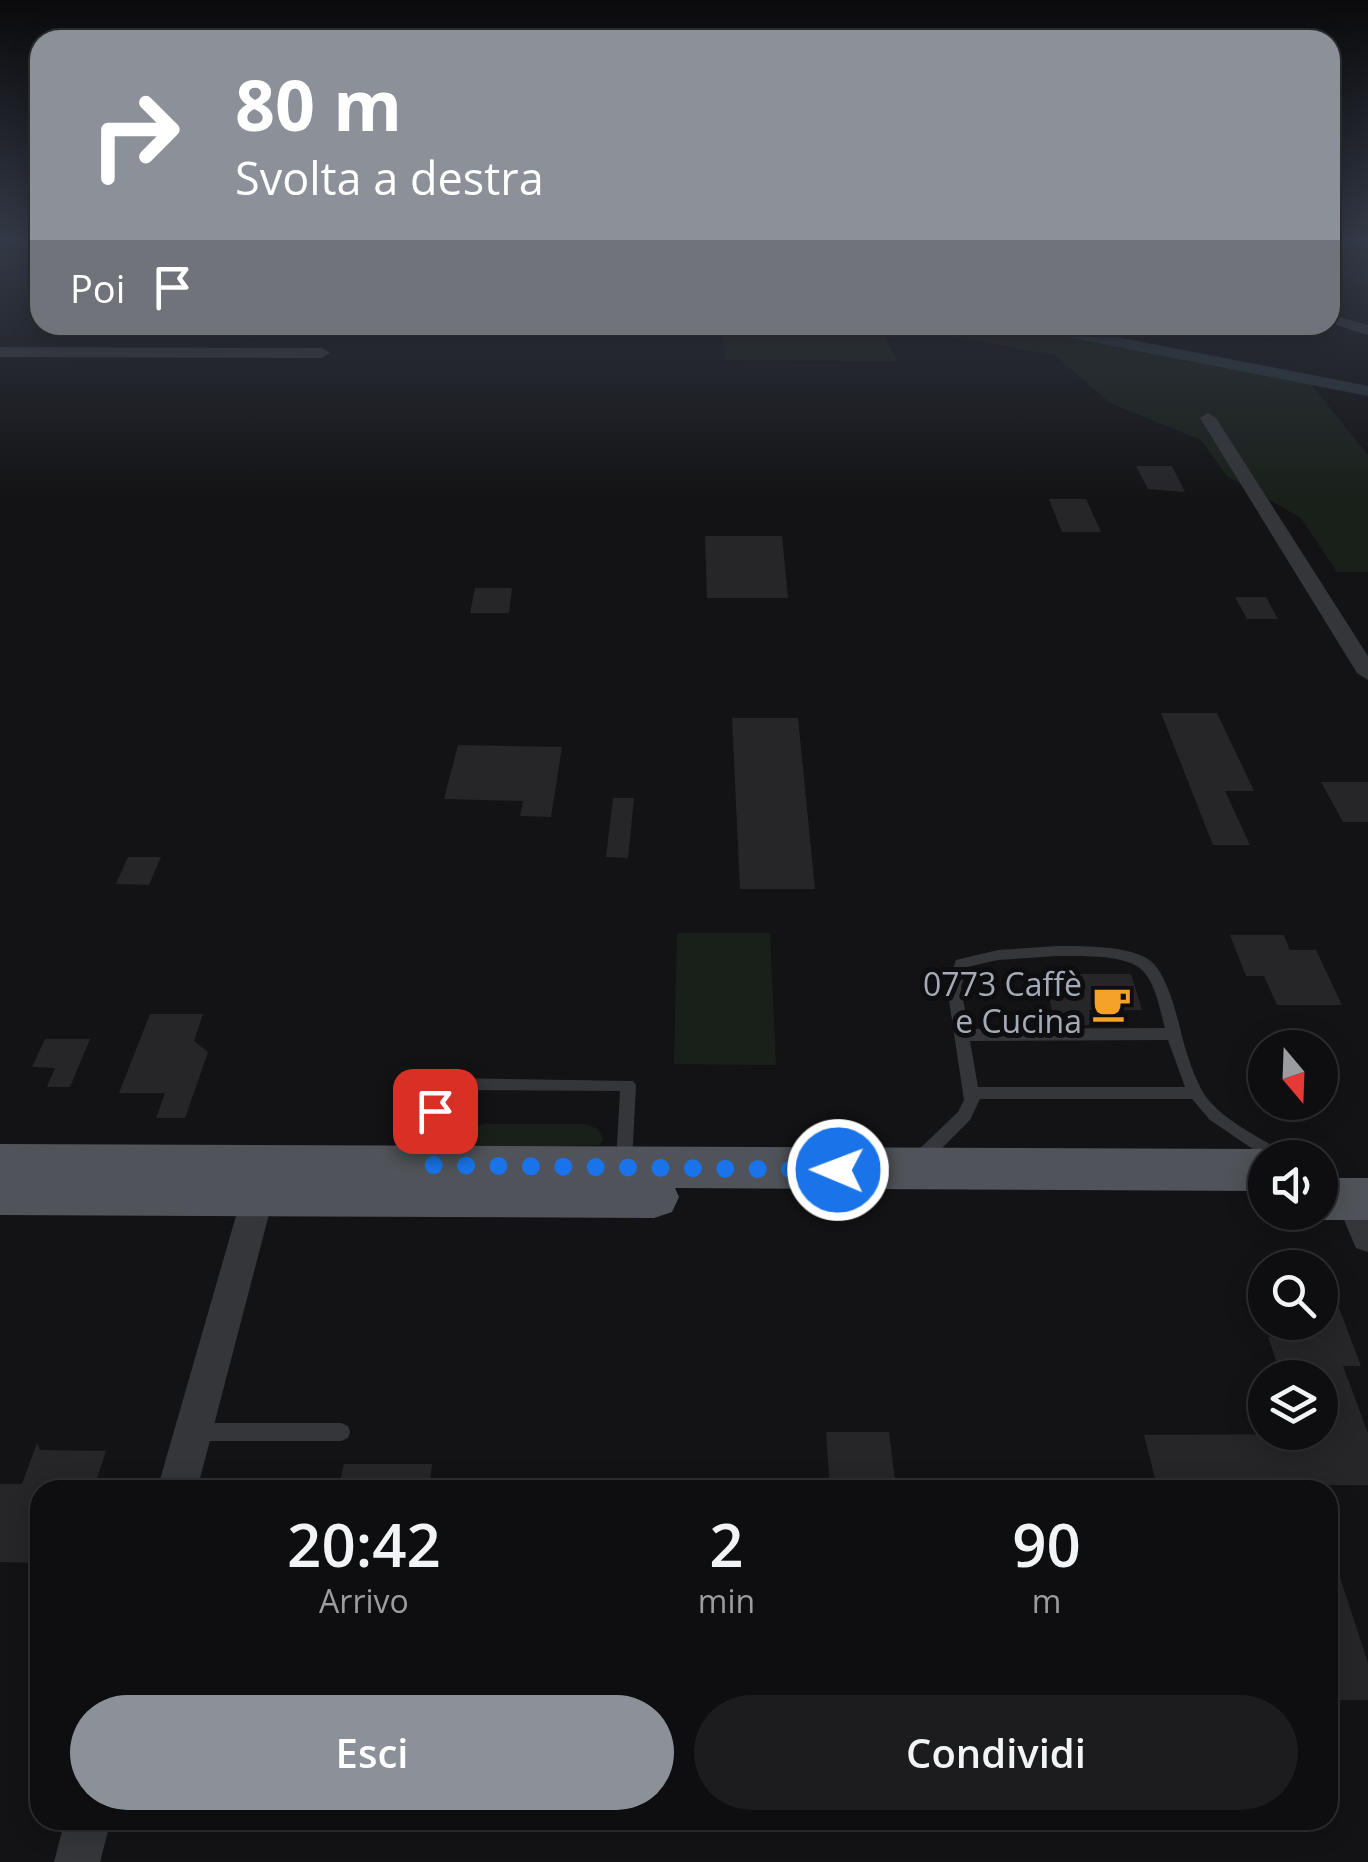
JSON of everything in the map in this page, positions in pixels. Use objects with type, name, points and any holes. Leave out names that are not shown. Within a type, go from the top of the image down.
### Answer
[{"type":"main road","points":[[0,1164],[1248,1170]]},
{"type":"main road","points":[[0,1194],[1248,1199]]},
{"type":"street","points":[[0,352],[322,353]]},
{"type":"street","points":[[1208,418],[1368,672]]},
{"type":"street","points":[[179,1480],[258,1195]]},
{"type":"street","points":[[77,1862],[85,1830]]},
{"type":"lane","points":[[909,1170],[964,1116],[973,1092],[954,978],[966,960],[1003,954],[1095,952],[1127,955],[1149,967],[1196,1093],[1214,1114],[1253,1140]]},
{"type":"lane","points":[[964,1035],[1173,1034]]},
{"type":"lane","points":[[424,1165],[440,1084],[628,1085],[624,1167]]},
{"type":"lane","points":[[973,1092],[1196,1093]]},
{"type":"lane","points":[[192,1432],[340,1432]]},
{"type":"shaded area","points":[[722,335],[884,335],[897,361],[725,360]]},
{"type":"shaded area","points":[[940,335],[1055,335],[1309,382],[1368,455],[1368,572],[1337,572],[1301,518],[1227,476],[1201,440],[1110,403],[1055,355]]},
{"type":"shaded area","points":[[677,933],[770,933],[776,1065],[674,1064]]},
{"type":"shaded area","points":[[484,1124],[585,1124],[598,1129],[603,1139],[600,1145],[473,1148],[457,1141],[464,1129]]},
{"type":"building","points":[[1136,466],[1172,466],[1185,492],[1148,489]]},
{"type":"building","points":[[1049,499],[1086,499],[1101,532],[1062,532]]},
{"type":"building","points":[[705,536],[782,536],[788,598],[707,598]]},
{"type":"building","points":[[475,588],[512,588],[509,613],[470,613]]},
{"type":"building","points":[[1235,597],[1266,597],[1278,619],[1247,619]]},
{"type":"building","points":[[1161,713],[1217,713],[1254,791],[1225,791],[1250,845],[1213,845]]},
{"type":"building","points":[[732,718],[798,718],[815,889],[740,889]]},
{"type":"building","points":[[458,745],[562,747],[551,817],[520,816],[523,801],[444,799]]},
{"type":"building","points":[[1321,782],[1368,782],[1368,822],[1343,822]]},
{"type":"building","points":[[613,798],[634,798],[628,858],[606,857]]},
{"type":"building","points":[[128,857],[161,857],[149,885],[116,884]]},
{"type":"building","points":[[1230,935],[1284,935],[1290,950],[1316,950],[1342,1005],[1277,1005],[1264,976],[1246,976]]},
{"type":"building","points":[[1079,974],[1131,974],[1142,1010],[1089,1010],[1093,1025],[1056,1025],[1046,986],[1082,987]]},
{"type":"building","points":[[150,1014],[203,1014],[194,1041],[208,1052],[185,1118],[156,1118],[165,1093],[119,1093]]},
{"type":"building","points":[[45,1039],[90,1039],[70,1087],[47,1087],[55,1068],[32,1067]]},
{"type":"building","points":[[1338,1305],[1361,1366],[1343,1366],[1368,1433],[1368,1485],[1338,1485],[1338,1480],[1155,1480],[1144,1435],[1248,1434],[1248,1450],[1338,1450],[1338,1360],[1276,1360],[1269,1340],[1338,1340]]},
{"type":"building","points":[[826,1432],[889,1432],[895,1480],[829,1480]]},
{"type":"building","points":[[37,1443],[40,1450],[106,1451],[96,1480],[30,1480],[30,1563],[0,1562],[0,1484],[22,1484]]},
{"type":"building","points":[[344,1464],[432,1464],[430,1480],[340,1480]]},
{"type":"building","points":[[1338,1571],[1368,1663],[1368,1700],[1338,1700]]},
{"type":"waterway","points":[[1082,335],[1368,391]]},
{"type":"place","name":"0773 Caffè e Cucina","points":[[1112,1003]]},
{"type":"route","points":[[435,1111],[424,1165],[838,1170]]}]
